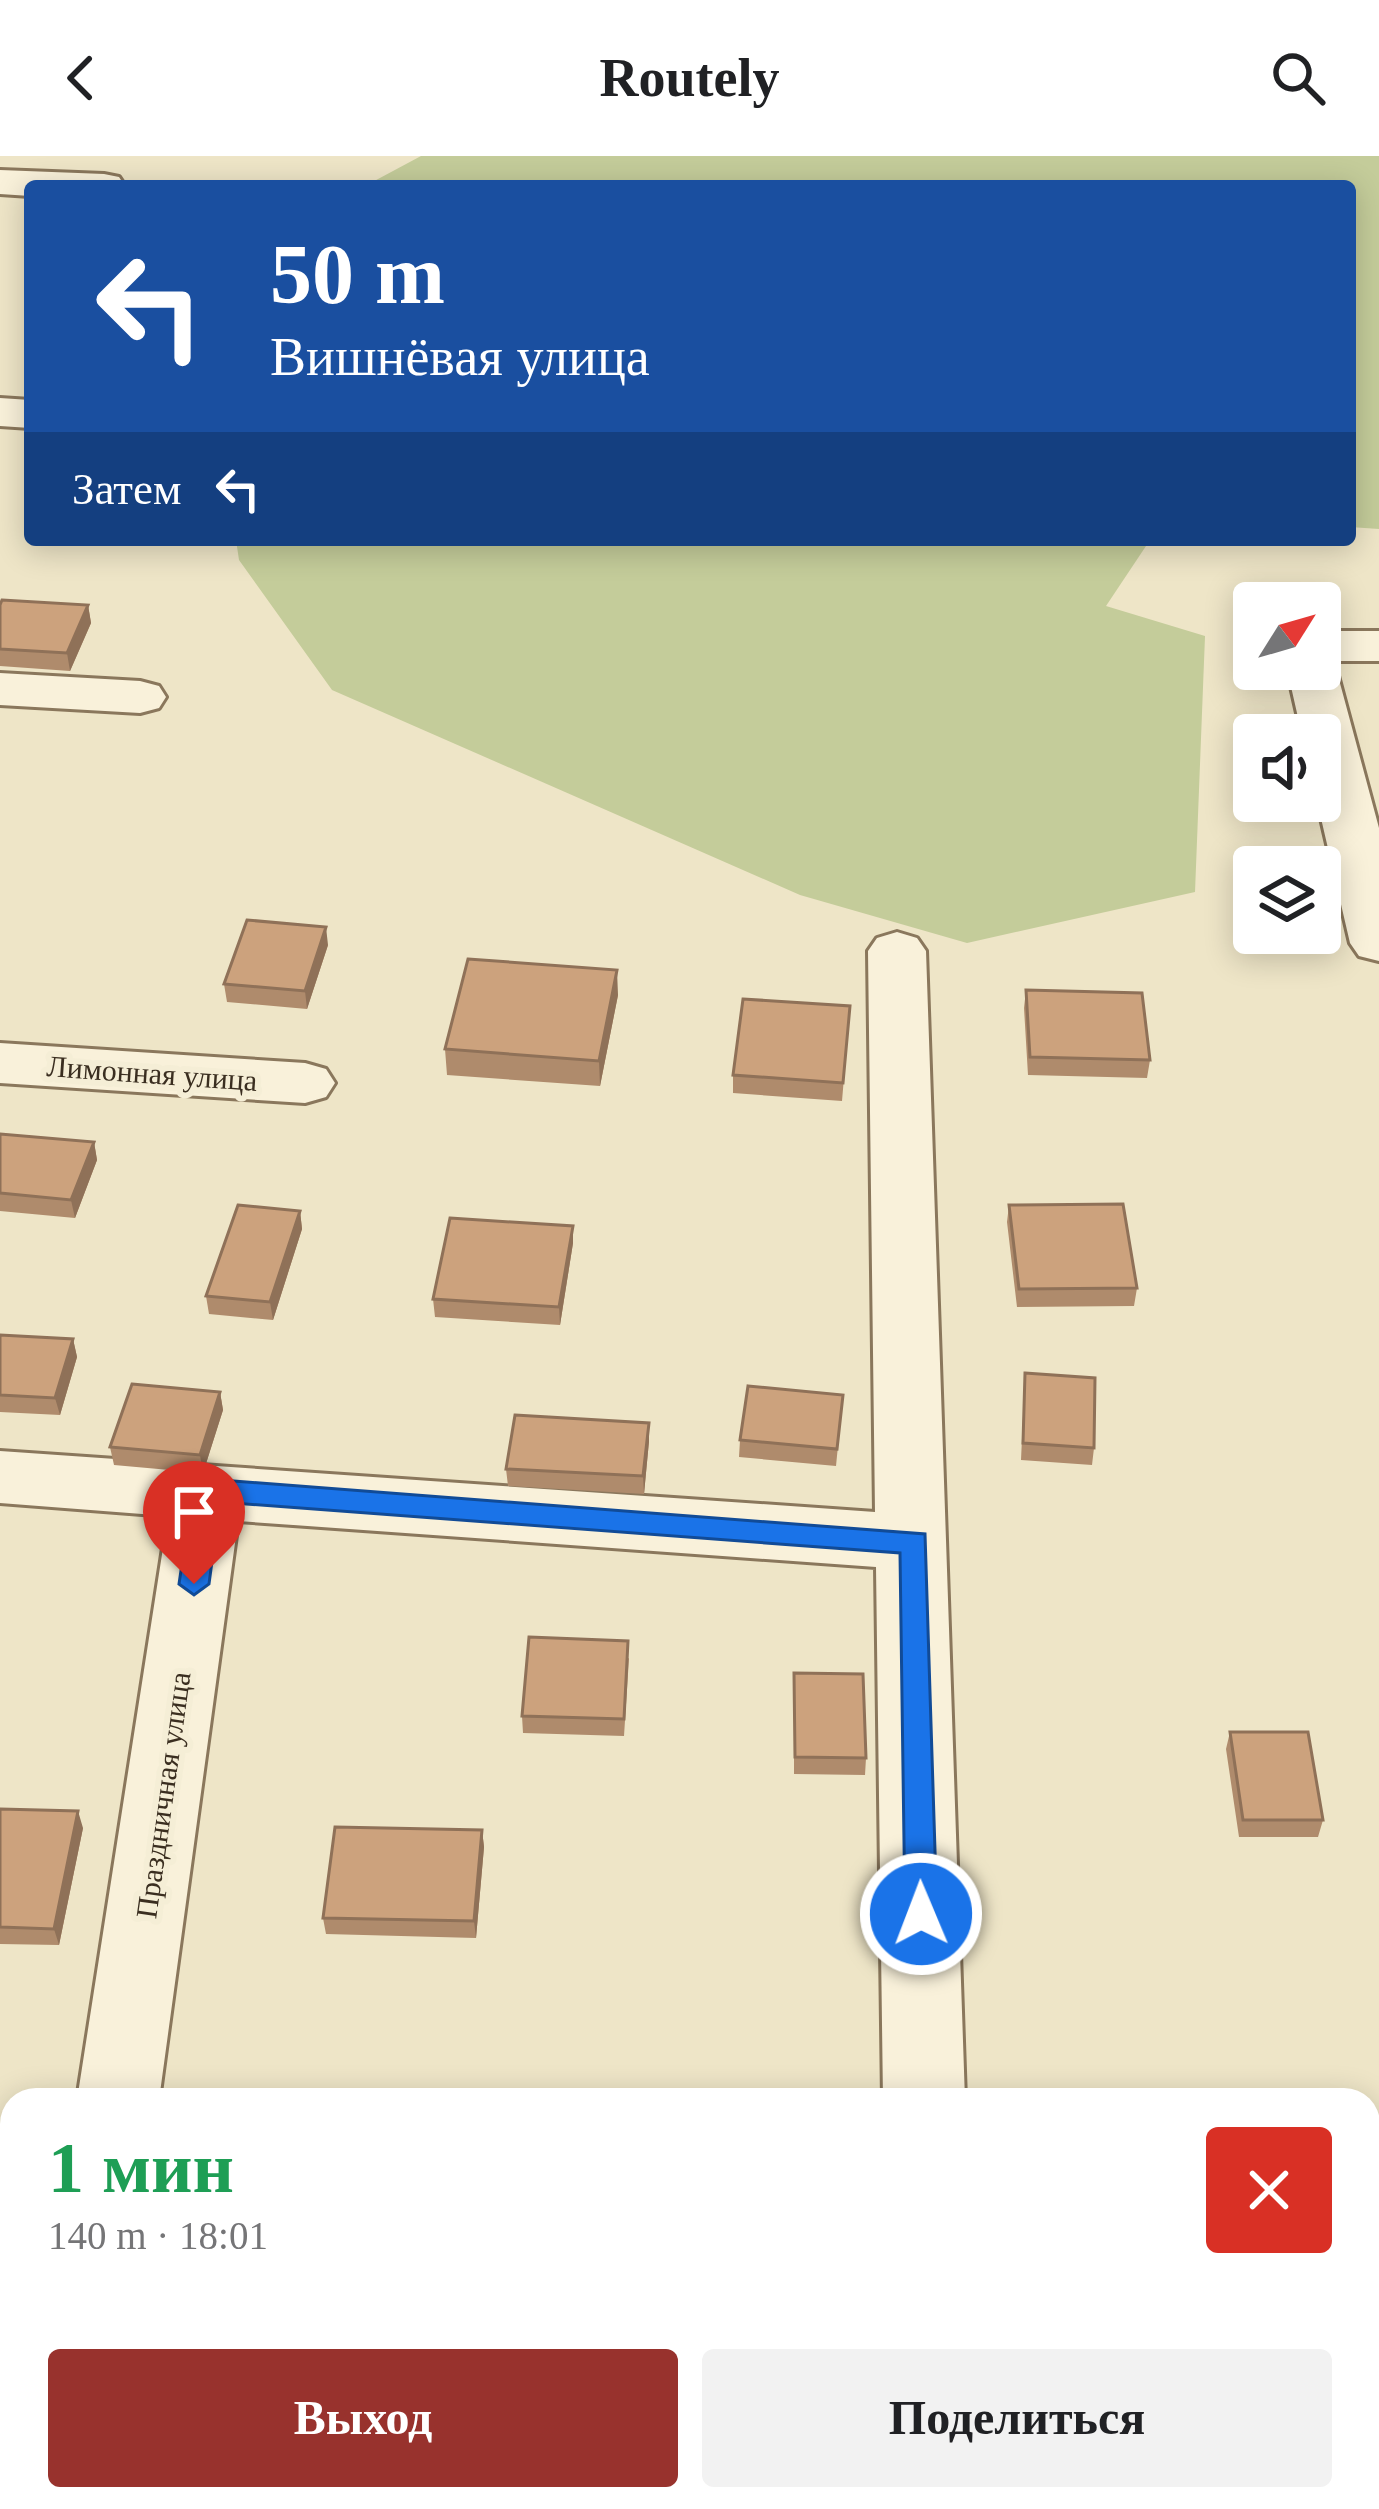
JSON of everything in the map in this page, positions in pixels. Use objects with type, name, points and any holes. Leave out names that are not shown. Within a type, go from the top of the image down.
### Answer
[{"type":"street","points":[[1341,646],[1379,646]]},
{"type":"street","points":[[0,688],[140,697]]},
{"type":"street","points":[[1318,690],[1379,943]]},
{"type":"street","points":[[897,951],[924,2088]]},
{"type":"street","name":"Лимонная улица","points":[[0,1063],[305,1082]]},
{"type":"street","points":[[0,1478],[914,1542]]},
{"type":"street","name":"Праздничная улица","points":[[120,2088],[208,1490]]},
{"type":"green space","points":[[421,156],[1379,156],[1379,529],[1356,527],[1356,180],[376,180]]},
{"type":"green space","points":[[237,546],[1146,546],[1106,606],[1205,636],[1195,892],[967,943],[800,895],[332,690],[239,560]]},
{"type":"building","points":[[2,600],[88,605],[67,653],[0,649]]},
{"type":"building","points":[[247,920],[326,927],[305,991],[224,984]]},
{"type":"building","points":[[468,959],[617,970],[599,1061],[445,1049]]},
{"type":"building","points":[[1026,990],[1142,993],[1150,1060],[1030,1057]]},
{"type":"building","points":[[743,999],[850,1006],[843,1083],[733,1075]]},
{"type":"building","points":[[0,1134],[94,1142],[71,1200],[0,1193]]},
{"type":"building","points":[[1123,1204],[1137,1288],[1019,1289],[1009,1205]]},
{"type":"building","points":[[238,1205],[300,1211],[270,1302],[206,1296]]},
{"type":"building","points":[[450,1218],[573,1226],[559,1307],[433,1299]]},
{"type":"building","points":[[0,1335],[73,1339],[55,1398],[0,1395]]},
{"type":"building","points":[[1025,1373],[1095,1378],[1094,1448],[1023,1443]]},
{"type":"building","points":[[132,1384],[220,1392],[200,1455],[110,1447]]},
{"type":"building","points":[[748,1386],[843,1395],[837,1449],[740,1440]]},
{"type":"building","points":[[515,1415],[649,1423],[643,1476],[506,1469]]},
{"type":"building","points":[[529,1637],[628,1641],[624,1719],[522,1716]]},
{"type":"building","points":[[794,1673],[863,1674],[866,1758],[795,1757]]},
{"type":"building","points":[[1230,1732],[1308,1732],[1323,1820],[1243,1820]]},
{"type":"building","points":[[0,1809],[78,1811],[54,1929],[0,1927]]},
{"type":"building","points":[[335,1827],[482,1830],[474,1921],[323,1918]]},
{"type":"route","points":[[194,1584],[208,1490],[914,1542],[921,1914]]}]
